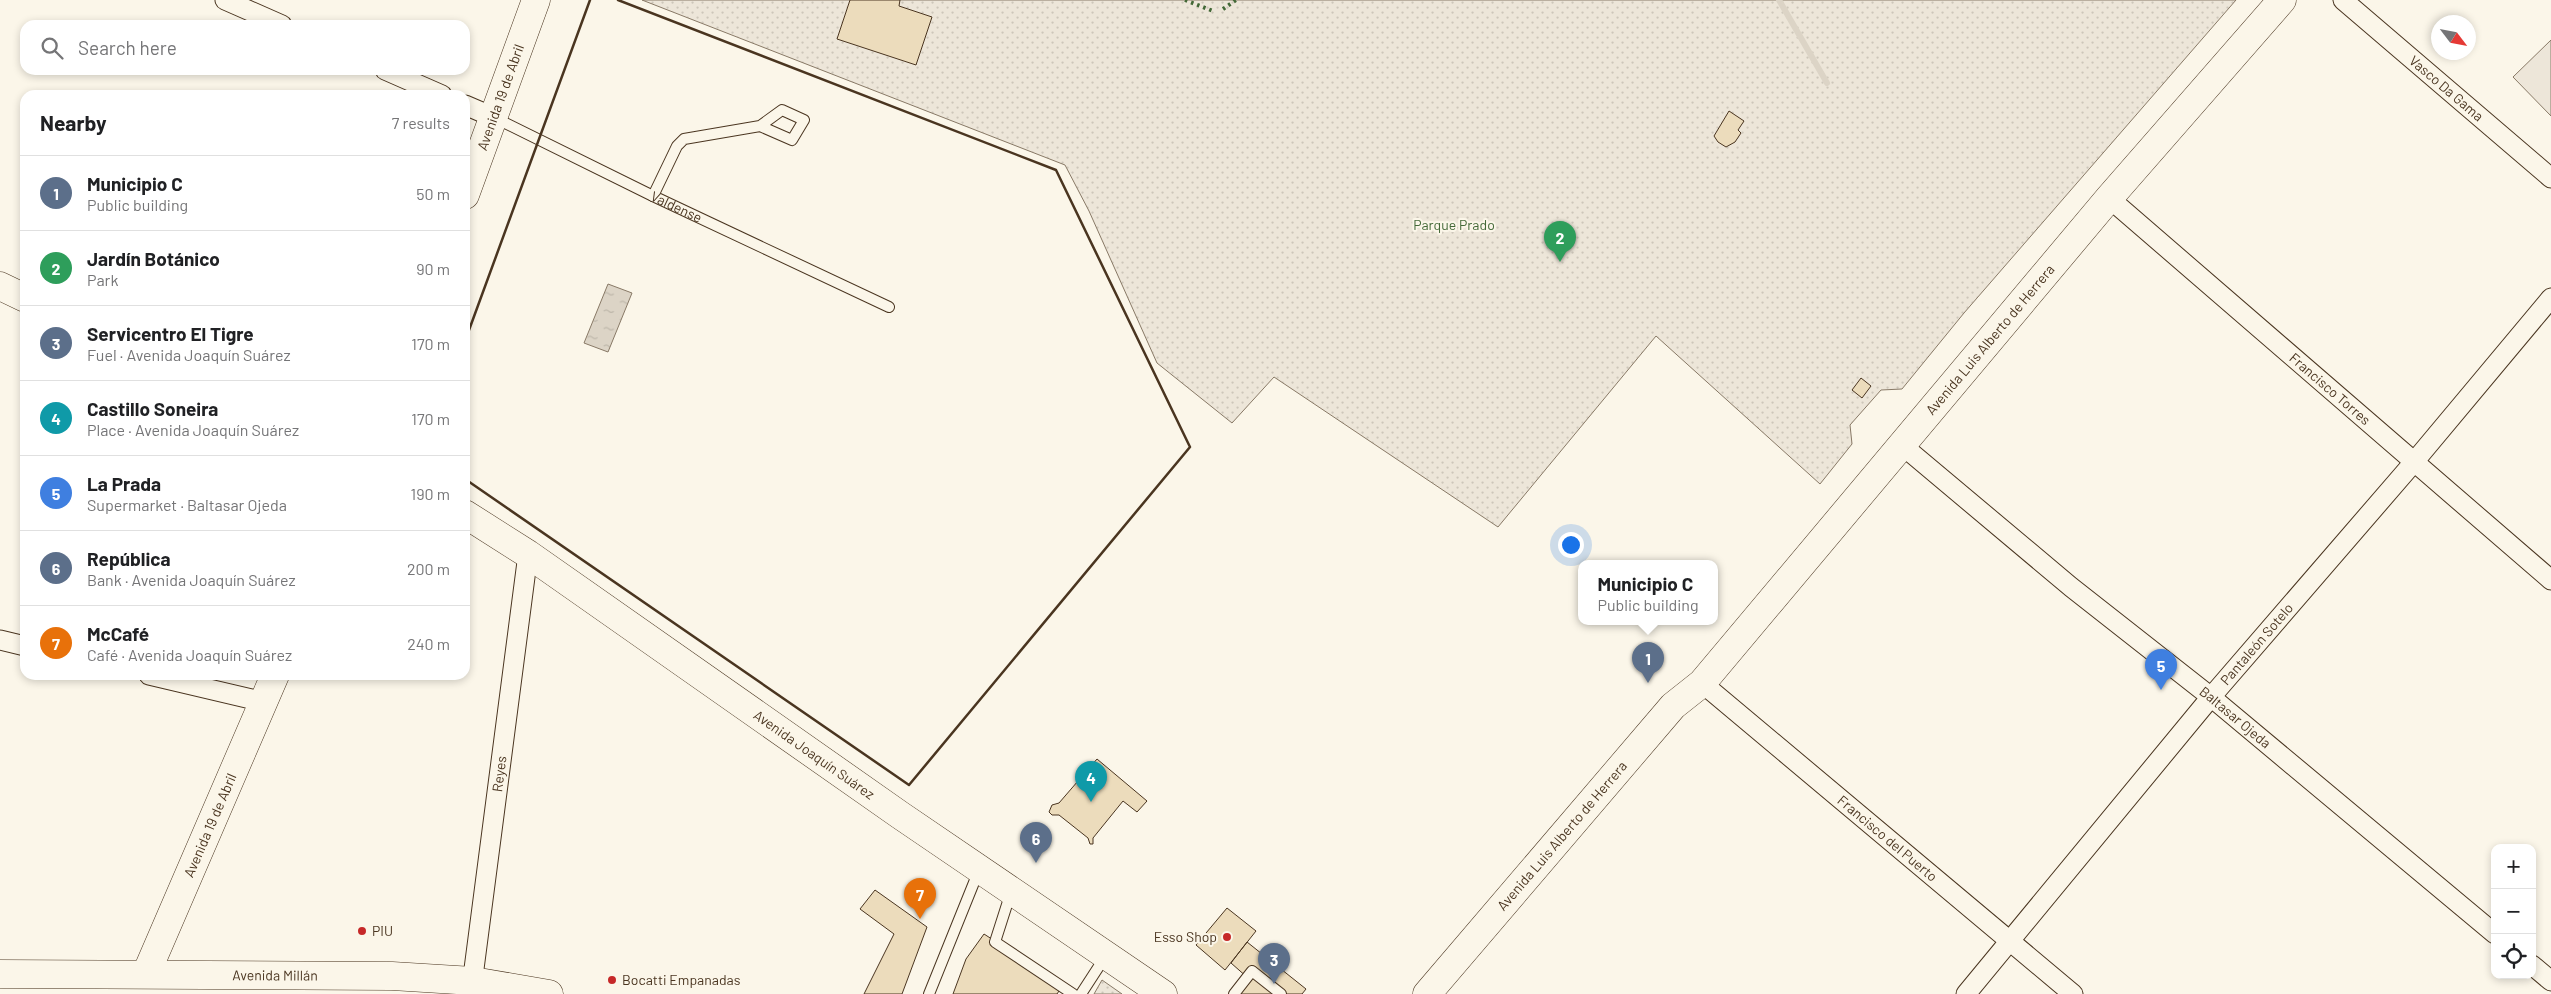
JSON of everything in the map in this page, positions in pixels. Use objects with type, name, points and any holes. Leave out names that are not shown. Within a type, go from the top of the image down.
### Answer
[{"type":"street","points":[[225,0],[271,20]]},
{"type":"street","name":"Avenida 19 de Abril","points":[[470,181],[536,0]]},
{"type":"street","name":"Avenida Luis Alberto de Herrera","points":[[1427,994],[1673,706],[1702,683],[1903,446],[2109,198],[2282,0]]},
{"type":"street","name":"Vasco Da Gama","points":[[2342,0],[2551,178]]},
{"type":"street","points":[[396,75],[431,90]]},
{"type":"street","name":"Valdense","points":[[470,107],[493,117]]},
{"type":"street","name":"Francisco Torres","points":[[2109,198],[2551,580]]},
{"type":"street","points":[[0,286],[20,296]]},
{"type":"street","name":"Pantaleón Sotelo","points":[[1966,994],[2211,697],[2414,462],[2551,298]]},
{"type":"street","name":"Baltasar Ojeda","points":[[1903,446],[2071,587],[2211,697],[2491,931]]},
{"type":"street","name":"Avenida Joaquín Suárez","points":[[470,517],[528,554],[1106,957],[1163,994]]},
{"type":"street","name":"Reyes","points":[[472,988],[528,554]]},
{"type":"street","points":[[0,640],[20,645]]},
{"type":"street","points":[[170,680],[264,702]]},
{"type":"street","name":"Avenida 19 de Abril","points":[[146,974],[273,680]]},
{"type":"street","name":"Avenida Luis Alberto de Herrera","points":[[1450,994],[1686,716],[1702,683]]},
{"type":"street","name":"Francisco del Puerto","points":[[1702,683],[2073,994]]},
{"type":"street","points":[[2536,968],[2551,981]]},
{"type":"street","name":"Avenida Millán","points":[[0,974],[392,976],[472,988],[549,994]]},
{"type":"lane","name":"Valdense","points":[[493,117],[653,196],[889,307]]},
{"type":"lane","points":[[653,196],[677,146],[684,139],[760,126]]},
{"type":"lane","points":[[929,994],[980,869]]},
{"type":"lane","points":[[1011,891],[995,942],[1073,994]]},
{"type":"lane","points":[[1081,994],[1106,957]]},
{"type":"lane","points":[[1234,994],[1252,971],[1281,994]]},
{"type":"green space","name":"Parque Prado","points":[[642,0],[2236,0],[1964,313],[1902,389],[1881,390],[1850,425],[1852,444],[1820,484],[1656,336],[1498,527],[1274,377],[1232,423],[1157,363],[1089,211],[1065,165]]},
{"type":"green space","points":[[2551,40],[2551,116],[2513,77]]},
{"type":"green space","points":[[1102,980],[1122,994],[1094,994]]},
{"type":"water","points":[[608,284],[632,293],[608,352],[584,343]]},
{"type":"building","points":[[850,0],[900,0],[899,6],[932,17],[916,65],[837,39]]},
{"type":"building","points":[[1729,111],[1744,121],[1738,130],[1741,133],[1735,142],[1726,147],[1718,142],[1714,136]]},
{"type":"building","points":[[1861,378],[1871,386],[1862,398],[1852,390]]},
{"type":"building","points":[[1097,759],[1147,801],[1137,812],[1123,801],[1093,838],[1093,844],[1090,844],[1088,838],[1059,815],[1052,815],[1049,812],[1052,805],[1059,803]]},
{"type":"building","points":[[875,890],[927,927],[902,994],[864,994],[894,934],[860,909]]},
{"type":"building","name":"Esso Shop","points":[[1227,908],[1256,931],[1225,970],[1196,945]]},
{"type":"building","points":[[984,934],[1063,985],[1057,994],[953,994],[966,959]]},
{"type":"building","points":[[1247,942],[1306,989],[1302,994],[1237,994],[1248,978],[1231,963]]},
{"type":"waterway","points":[[1779,0],[1827,83]]},
{"type":"hedge","points":[[1185,0],[1213,11]]},
{"type":"hedge","points":[[1223,9],[1236,0]]},
{"type":"wall","points":[[470,327],[590,0]]},
{"type":"wall","points":[[470,482],[909,785],[1190,447],[1056,170],[618,0]]},
{"type":"place","name":"Jardín Botánico","points":[[1560,262]]},
{"type":"place","name":"Municipio C","points":[[1648,683]]},
{"type":"place","name":"La Prada","points":[[2161,690]]},
{"type":"place","name":"Castillo Soneira","points":[[1091,802]]},
{"type":"place","name":"República","points":[[1036,863]]},
{"type":"place","name":"McCafé","points":[[920,919]]},
{"type":"place","name":"PIU","points":[[362,931]]},
{"type":"place","name":"Esso Shop","points":[[1227,937]]},
{"type":"place","name":"Bocatti Empanadas","points":[[612,980]]},
{"type":"place","name":"Servicentro El Tigre","points":[[1274,984]]}]
